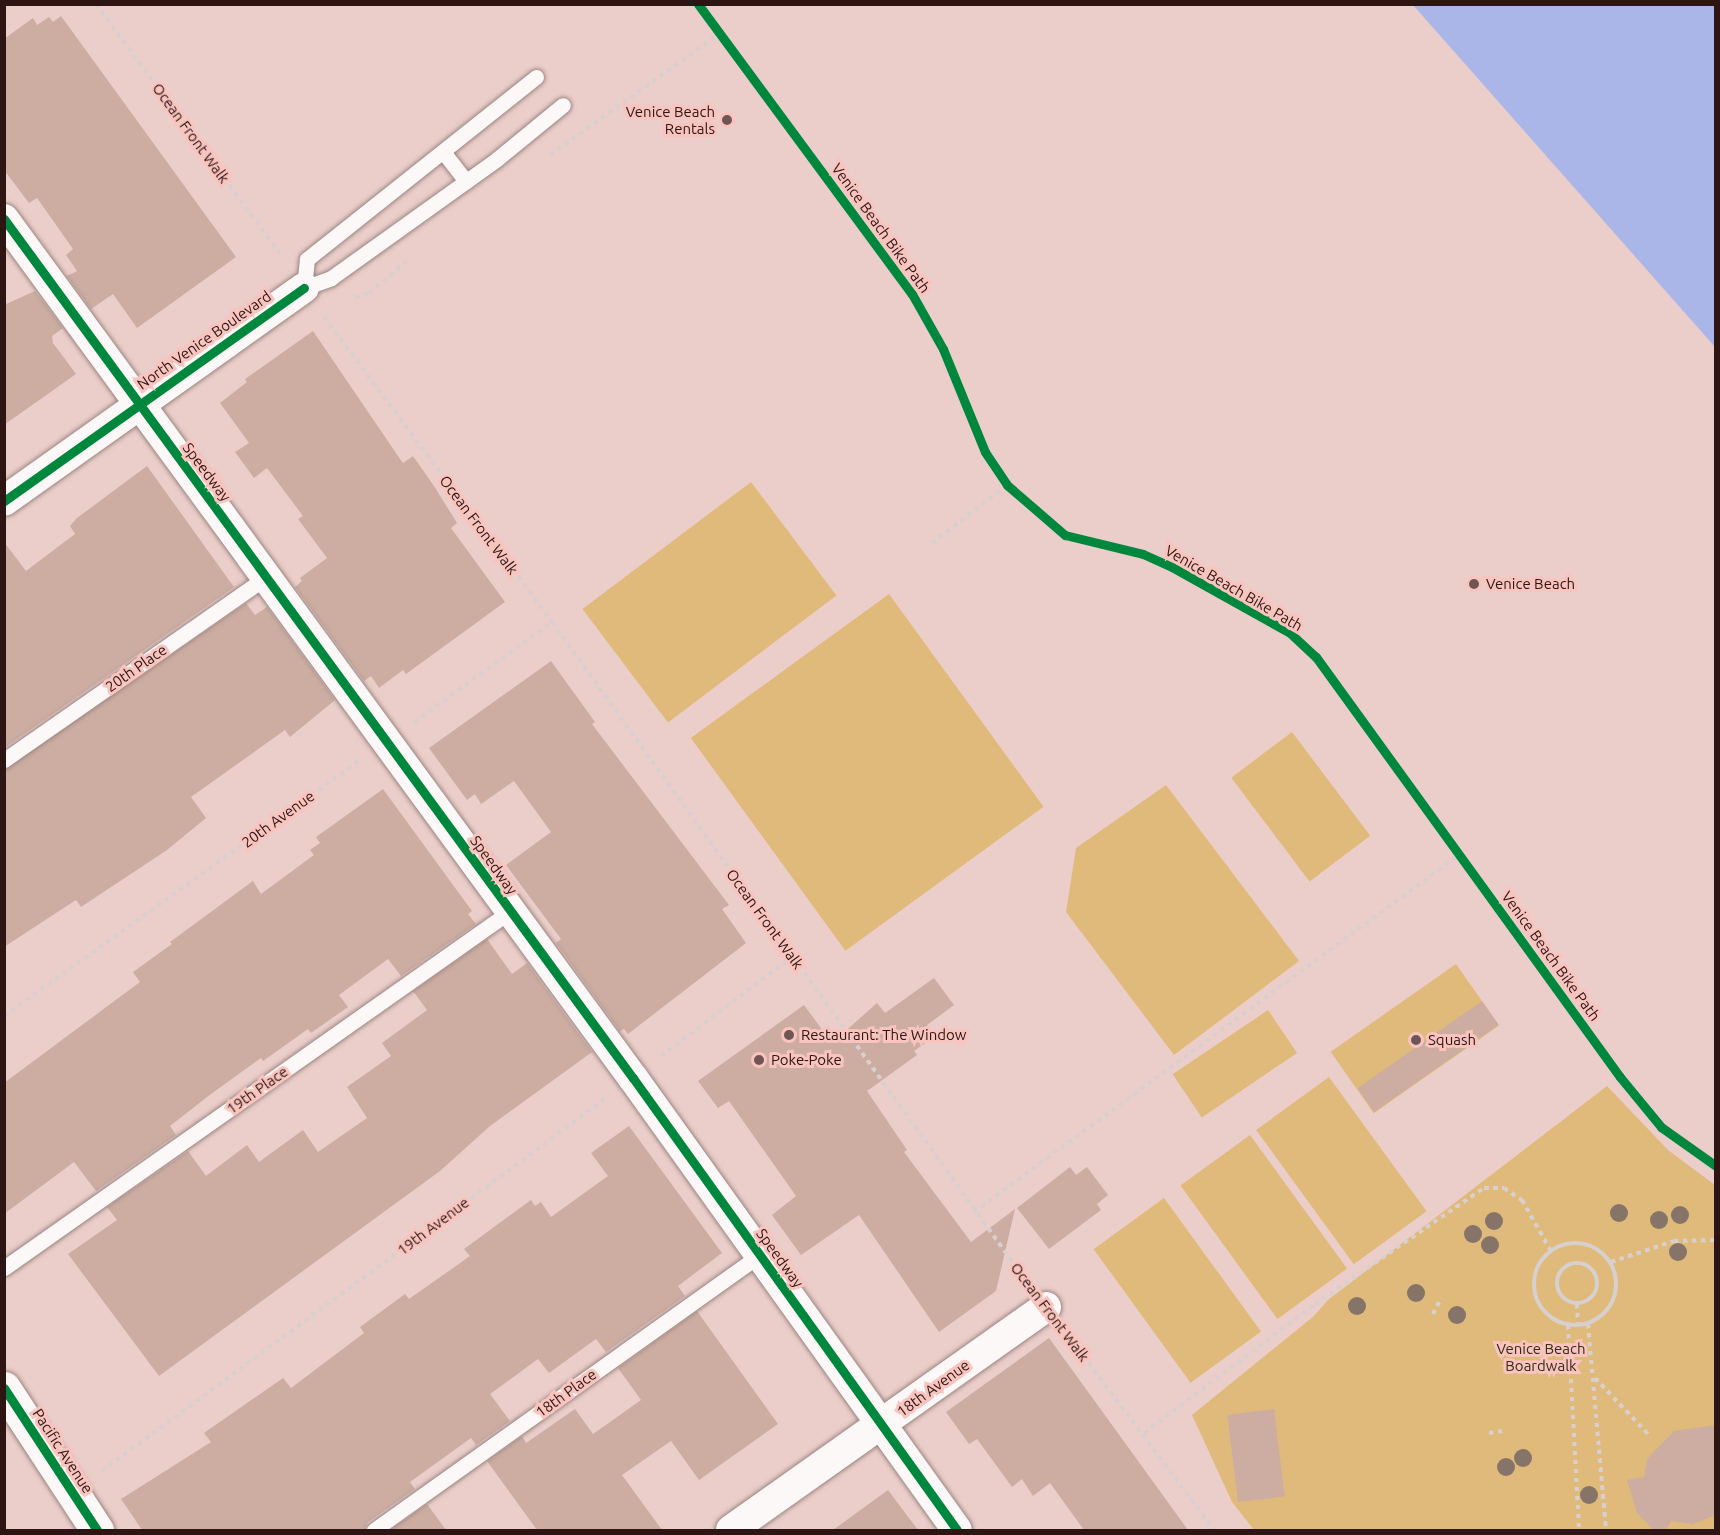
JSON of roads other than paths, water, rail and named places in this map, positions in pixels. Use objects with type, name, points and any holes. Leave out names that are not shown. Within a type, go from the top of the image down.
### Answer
[{"type":"main road","name":"Pacific Avenue","points":[[4,1388],[97,1530]]},
{"type":"street","name":"Speedway","points":[[8,231],[268,576],[509,912],[633,1078],[957,1530]]},
{"type":"street","name":"North Venice Boulevard","points":[[4,501],[137,405],[312,300]]},
{"type":"street","name":"18th Avenue","points":[[731,1530],[1046,1307]]},
{"type":"lane","points":[[312,300],[307,258],[444,153],[471,126],[536,77]]},
{"type":"lane","points":[[312,300],[331,278],[466,181],[563,105]]},
{"type":"lane","points":[[444,153],[466,181]]},
{"type":"lane","name":"20th Place","points":[[4,760],[268,576]]},
{"type":"lane","name":"19th Place","points":[[4,1268],[509,912]]},
{"type":"lane","name":"18th Place","points":[[374,1530],[759,1255]]},
{"type":"water","points":[[1413,5],[1715,5],[1715,347]]},
{"type":"place","name":"Venice Beach Rentals","points":[[727,120]]},
{"type":"place","name":"Venice Beach","points":[[1474,584]]},
{"type":"place","name":"Restaurant: The Window","points":[[789,1035]]},
{"type":"place","name":"Squash","points":[[1416,1040]]},
{"type":"place","name":"Poke-Poke","points":[[759,1060]]},
{"type":"park label","name":"Venice Beach Boardwalk","points":[[1541,1356]]}]
